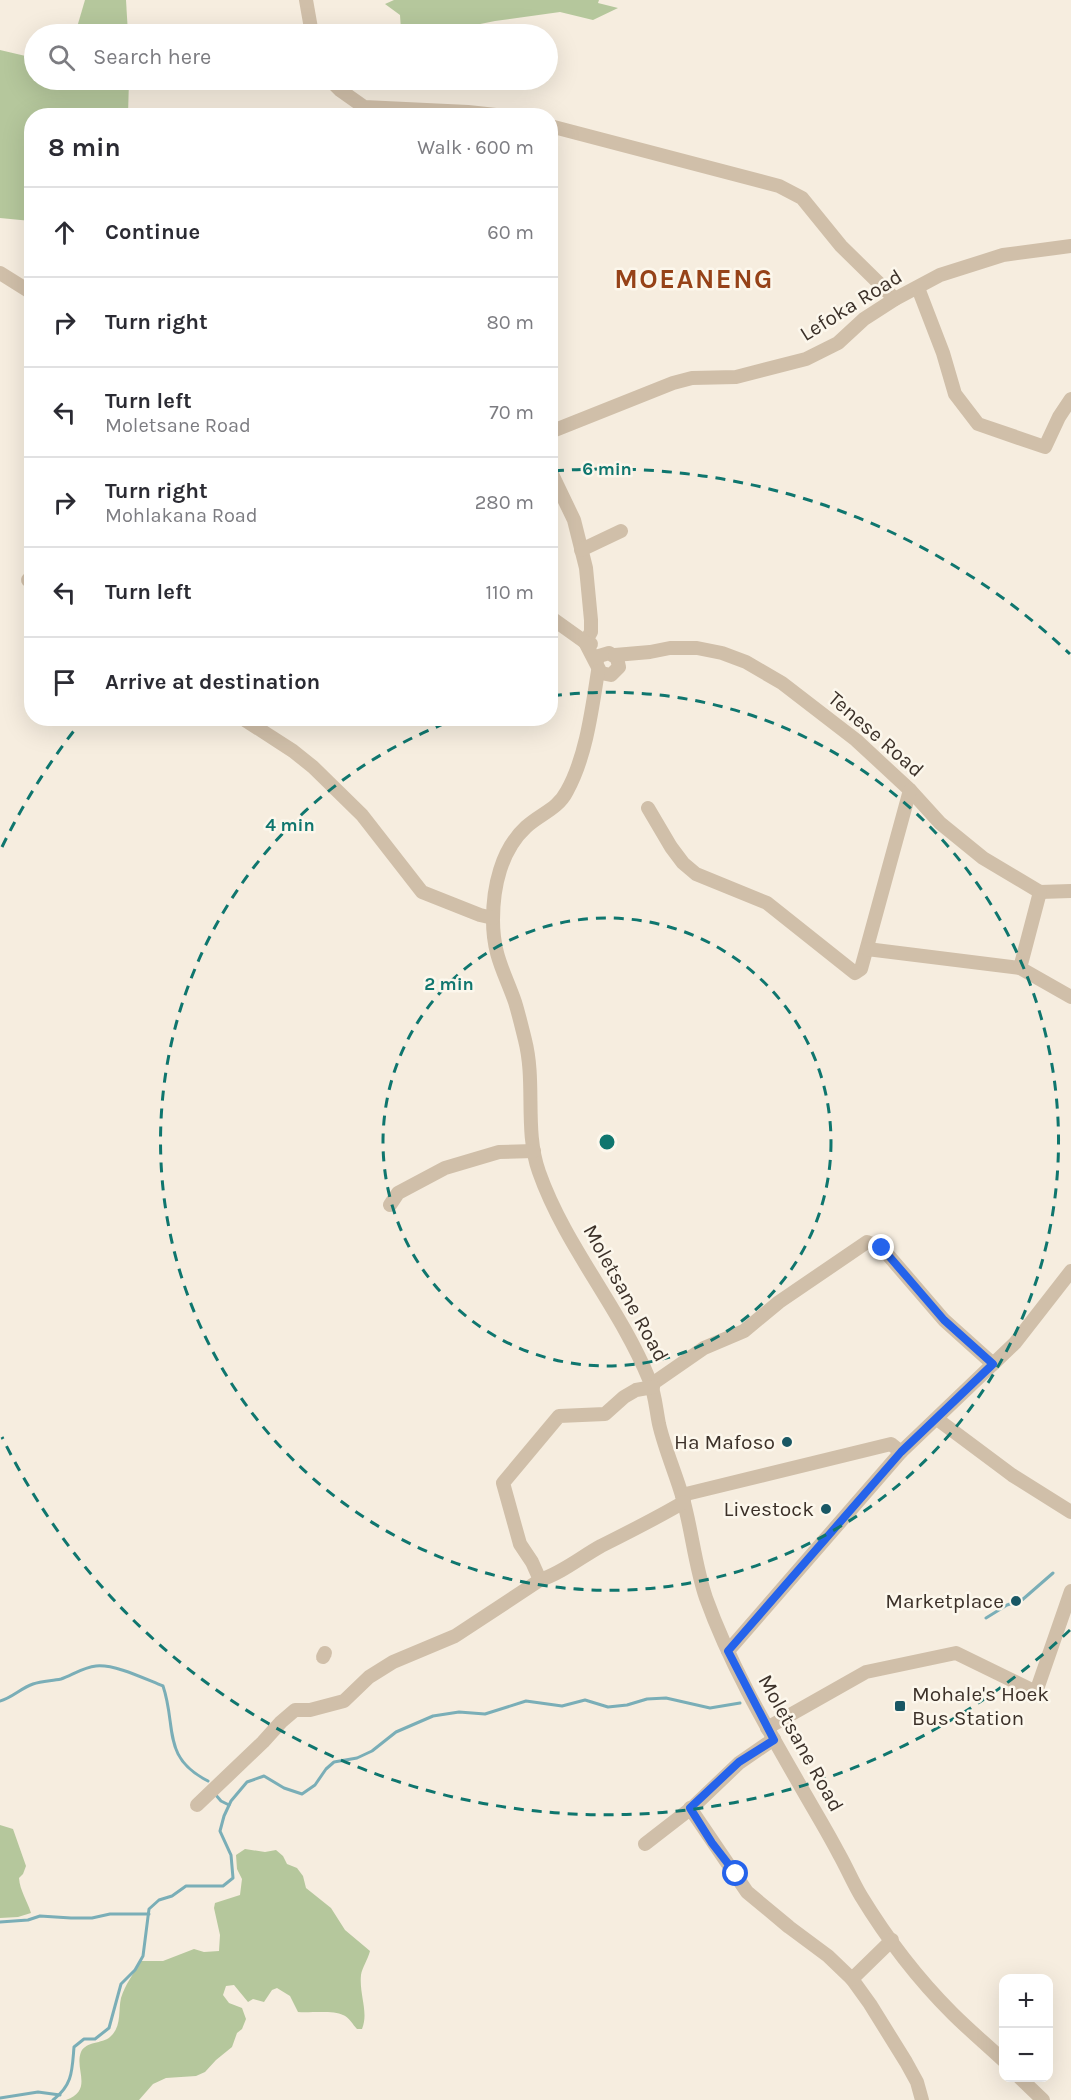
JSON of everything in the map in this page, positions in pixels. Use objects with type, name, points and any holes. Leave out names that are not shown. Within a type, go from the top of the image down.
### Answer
[{"type":"street","points":[[306,0],[310,24]]},
{"type":"street","points":[[340,90],[363,107],[384,108]]},
{"type":"street","points":[[558,128],[779,186],[802,198],[841,246],[895,299]]},
{"type":"street","name":"Lefoka Road","points":[[558,429],[673,383],[692,378],[736,377],[806,359],[838,343],[864,319],[895,299],[940,275],[1003,255],[1071,246]]},
{"type":"street","points":[[0,273],[24,288]]},
{"type":"street","points":[[918,288],[943,353],[955,394],[978,424],[1045,447],[1059,417],[1071,399]]},
{"type":"street","points":[[558,487],[574,520],[586,568],[591,632],[585,642]]},
{"type":"street","points":[[581,549],[621,531]]},
{"type":"street","points":[[558,623],[585,642],[607,664]]},
{"type":"street","name":"Tenese Road","points":[[607,664],[635,654],[670,648],[697,648],[722,652],[769,674],[856,740],[910,790],[940,823],[982,858],[1040,892]]},
{"type":"street","name":"Moletsane Road","points":[[607,664],[581,752],[565,795],[553,809],[526,827],[506,856],[498,875],[493,918],[494,945],[515,1003],[527,1049],[537,1167],[549,1200],[636,1348],[652,1385],[660,1427],[683,1498],[705,1595],[728,1651],[771,1734],[860,1895],[925,1983],[945,2006],[999,2056]]},
{"type":"street","points":[[254,726],[313,767],[362,815],[422,892],[493,918]]},
{"type":"street","points":[[648,808],[670,846],[683,863],[696,874],[767,903],[855,973],[861,969],[910,790]]},
{"type":"street","points":[[1020,968],[1040,892],[1071,891]]},
{"type":"street","points":[[867,949],[1020,968],[1071,997]]},
{"type":"street","points":[[390,1205],[398,1193],[445,1168],[499,1152],[534,1151]]},
{"type":"street","points":[[540,1580],[520,1544],[503,1483],[559,1416],[605,1414],[624,1397],[652,1385],[704,1348],[744,1331],[779,1302],[867,1242],[882,1248],[944,1320],[993,1364]]},
{"type":"street","points":[[728,1651],[901,1452],[1015,1343],[1071,1270]]},
{"type":"street","points":[[937,1419],[1012,1475],[1071,1512]]},
{"type":"street","points":[[197,1804],[295,1710],[332,1706],[344,1701],[369,1677],[393,1662],[423,1651],[462,1632],[540,1580],[600,1547],[645,1526],[683,1498],[891,1444],[901,1452]]},
{"type":"street","points":[[645,1844],[690,1808],[771,1734],[866,1672],[956,1653],[1036,1692],[1071,1591]]},
{"type":"street","points":[[690,1808],[747,1892],[828,1956],[852,1979],[906,2062],[917,2082],[922,2100]]},
{"type":"street","points":[[852,1979],[892,1940]]},
{"type":"street","points":[[1024,2082],[1043,2100]]},
{"type":"green space","points":[[85,0],[126,0],[127,24],[78,24]]},
{"type":"green space","points":[[394,0],[599,0],[598,3],[618,8],[593,20],[560,12],[480,24],[401,24],[400,15],[385,4]]},
{"type":"green space","points":[[0,50],[24,56],[24,90],[129,90],[128,108],[24,108],[24,220],[0,218]]},
{"type":"green space","points":[[0,1825],[13,1829],[26,1866],[19,1878],[31,1913],[18,1917],[0,1918]]},
{"type":"green space","points":[[245,1849],[265,1852],[276,1850],[287,1864],[297,1868],[303,1876],[306,1888],[331,1908],[345,1930],[370,1951],[361,1975],[365,2016],[362,2029],[357,2029],[347,2017],[339,2013],[298,2012],[290,1996],[277,1988],[272,1990],[264,2002],[253,1999],[248,2002],[234,1985],[226,1986],[223,1995],[229,2003],[242,2008],[246,2019],[232,2047],[205,2072],[196,2076],[166,2078],[153,2084],[139,2100],[66,2100],[79,2091],[81,2085],[79,2059],[83,2048],[107,2039],[114,2033],[119,2019],[121,1998],[140,1961],[163,1961],[194,1949],[204,1952],[219,1951],[220,1935],[215,1903],[240,1895],[242,1879],[237,1869],[236,1855]]},
{"type":"waterway","points":[[986,1618],[1007,1605],[1022,1600],[1053,1573]]},
{"type":"waterway","points":[[0,1701],[33,1684],[61,1679],[92,1667],[112,1667],[139,1676],[163,1686],[177,1751],[183,1762],[193,1772],[208,1781]]},
{"type":"waterway","points":[[53,2100],[68,2083],[72,2070],[74,2047],[84,2039],[95,2039],[109,2028],[121,1984],[135,1970],[143,1956],[149,1909],[159,1900],[172,1896],[186,1886],[223,1886],[233,1878],[231,1855],[220,1831],[231,1801],[247,1782],[264,1776],[284,1788],[302,1794],[315,1785],[334,1762],[357,1758],[372,1751],[396,1732],[433,1716],[459,1712],[485,1714],[526,1701],[562,1706],[585,1700],[608,1707],[627,1705],[647,1699],[666,1698],[710,1708],[740,1703]]},
{"type":"waterway","points":[[215,1794],[229,1805]]},
{"type":"waterway","points":[[0,1922],[28,1920],[40,1916],[92,1918],[110,1914],[149,1914]]},
{"type":"waterway","points":[[0,2098],[38,2092],[60,2095]]},
{"type":"place","name":"Ha Mafoso","points":[[787,1442]]},
{"type":"place","name":"Livestock","points":[[826,1509]]},
{"type":"place","name":"Marketplace","points":[[1016,1601]]},
{"type":"place","name":"Mohale's Hoek Bus Station","points":[[900,1706]]},
{"type":"district","name":"MOEANENG","points":[[694,279]]},
{"type":"route","points":[[736,1874],[712,1843],[690,1808],[739,1762],[774,1740],[743,1684],[728,1651],[901,1452],[993,1364],[944,1320],[882,1248]]}]
